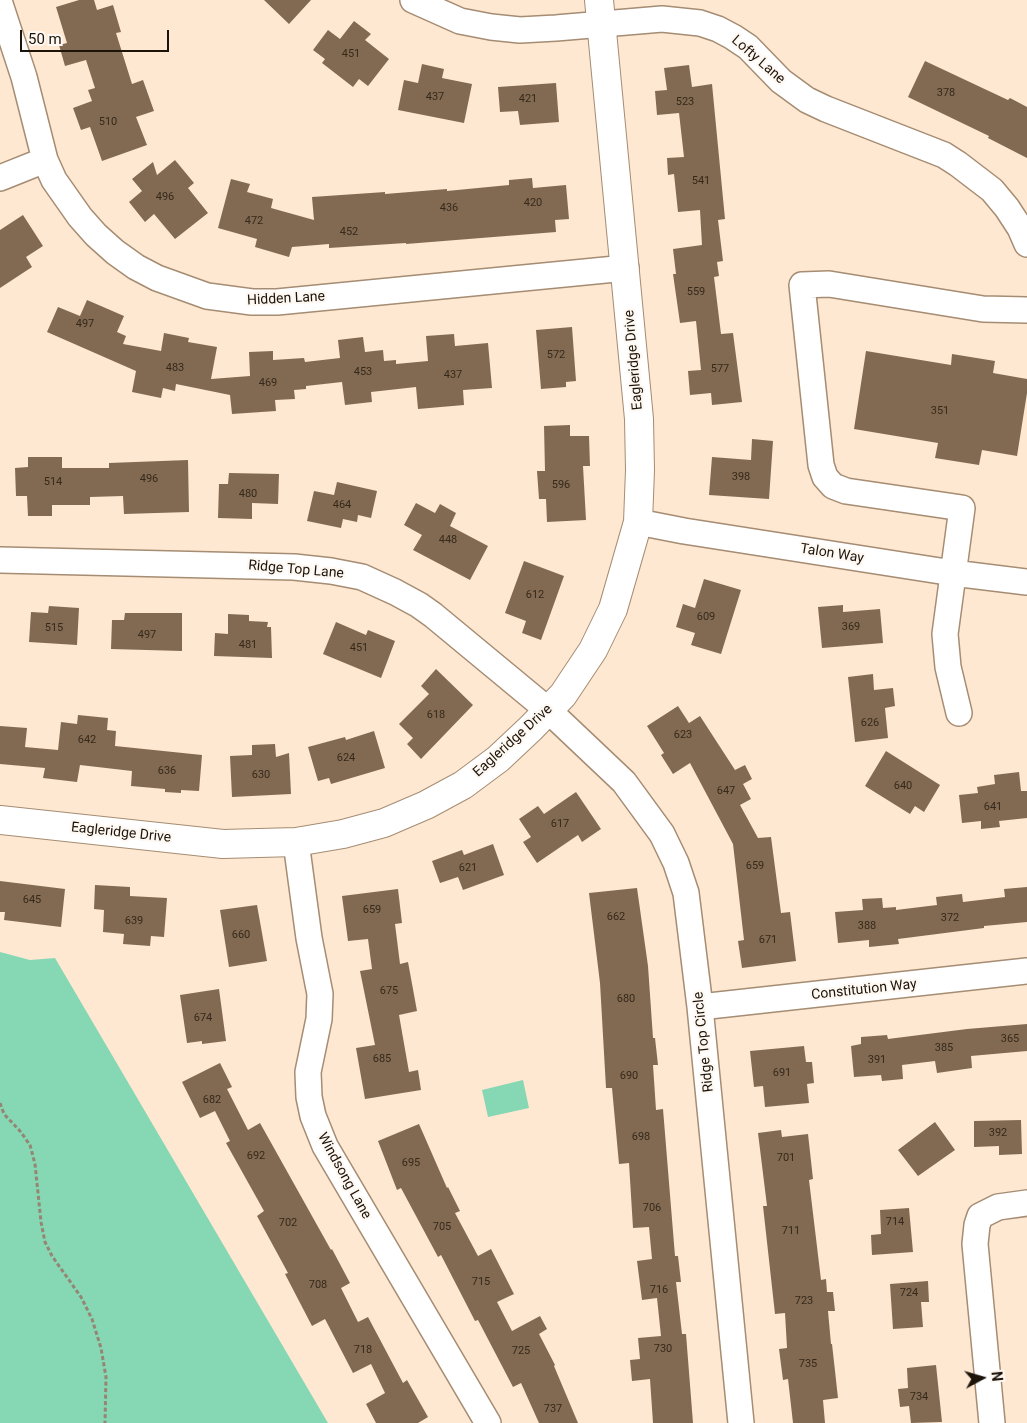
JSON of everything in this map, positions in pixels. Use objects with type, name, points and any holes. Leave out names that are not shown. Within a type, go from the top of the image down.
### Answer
[{"type":"main road","name":"Eagleridge Drive","points":[[0,820],[223,844],[296,842],[343,834],[384,823],[426,806],[463,785],[498,759],[549,711],[563,695],[593,650],[613,609],[638,522],[639,419],[600,12]]},
{"type":"street","name":"Lofty Lane","points":[[412,0],[460,21],[491,28],[529,30],[600,12],[700,23],[726,33],[748,47],[781,80],[807,100],[944,155],[958,164],[992,190],[1020,228],[1027,244]]},
{"type":"street","name":"Hidden Lane","points":[[0,4],[24,77],[45,160],[54,180],[80,217],[96,235],[136,267],[157,278],[207,296],[252,302],[277,302],[626,268]]},
{"type":"street","points":[[0,178],[45,160]]},
{"type":"street","points":[[959,713],[945,651],[946,618],[962,508],[846,491],[834,486],[825,477],[821,465],[802,285],[829,284],[982,309],[1027,310]]},
{"type":"street","name":"Talon Way","points":[[638,522],[684,531],[953,573],[1027,582]]},
{"type":"street","name":"Ridge Top Lane","points":[[0,560],[294,567],[362,577],[395,592],[433,615],[549,711]]},
{"type":"street","name":"Ridge Top Circle","points":[[549,711],[624,782],[662,834],[676,863],[686,893],[700,1007],[741,1423]]},
{"type":"street","name":"Windsong Lane","points":[[296,842],[309,938],[320,994],[319,1019],[308,1072],[309,1097],[313,1116],[330,1155],[488,1423]]},
{"type":"street","name":"Constitution Way","points":[[700,1007],[1027,972]]},
{"type":"street","points":[[992,1423],[975,1244],[976,1225],[980,1216],[998,1207],[1027,1203]]},
{"type":"path","points":[[0,1103],[4,1114],[30,1145],[36,1164],[41,1222],[45,1242],[52,1256],[81,1297],[92,1319],[101,1348],[106,1378],[105,1423]]},
{"type":"green space","points":[[0,952],[30,960],[55,958],[328,1423],[0,1423]]},
{"type":"green space","points":[[523,1080],[529,1108],[488,1117],[482,1090]]},
{"type":"building","points":[[79,0],[94,0],[97,10],[113,5],[121,32],[116,33],[132,84],[143,80],[154,111],[136,117],[147,145],[102,161],[90,127],[81,130],[73,108],[92,101],[88,90],[95,88],[86,60],[65,66],[59,45],[67,43],[56,7]]},
{"type":"building","points":[[264,0],[311,0],[289,24]]},
{"type":"building","points":[[354,21],[371,34],[365,40],[389,59],[368,86],[359,79],[353,87],[322,63],[325,59],[313,50],[328,30],[340,39]]},
{"type":"building","points":[[925,61],[1027,107],[1027,158],[988,138],[989,136],[908,97]]},
{"type":"building","points":[[422,64],[444,69],[442,78],[472,84],[464,123],[398,110],[404,80],[418,83]]},
{"type":"building","points":[[689,65],[692,87],[712,84],[725,219],[718,220],[723,261],[717,262],[719,276],[714,277],[721,334],[733,333],[742,402],[712,405],[711,393],[690,395],[688,371],[701,370],[696,321],[680,323],[673,274],[676,274],[673,249],[702,245],[700,210],[678,212],[674,174],[668,175],[667,158],[684,157],[679,113],[657,115],[655,91],[667,90],[664,68]]},
{"type":"building","points":[[556,83],[559,122],[520,125],[518,111],[500,112],[498,87]]},
{"type":"building","points":[[175,160],[194,183],[188,188],[208,213],[175,239],[154,214],[145,222],[129,202],[142,191],[132,179],[153,162],[157,175]]},
{"type":"building","points":[[532,178],[533,188],[566,185],[569,219],[555,220],[556,232],[406,244],[329,248],[329,244],[292,247],[289,257],[255,247],[257,239],[218,228],[231,179],[250,184],[247,192],[273,199],[271,208],[314,220],[312,197],[447,189],[447,191],[509,185],[509,180]]},
{"type":"building","points":[[23,215],[43,246],[26,257],[32,267],[0,288],[0,230]]},
{"type":"building","points":[[87,300],[124,316],[117,332],[126,336],[123,344],[161,351],[164,333],[189,338],[188,342],[217,347],[211,379],[250,376],[249,352],[273,351],[273,360],[304,358],[305,362],[340,358],[338,340],[363,337],[365,352],[383,350],[384,361],[396,360],[396,364],[428,361],[426,336],[454,334],[455,346],[488,343],[492,388],[463,390],[464,405],[418,409],[416,387],[371,392],[372,402],[345,405],[342,382],[306,386],[306,389],[294,390],[295,399],[275,400],[276,411],[232,414],[230,395],[176,384],[175,391],[163,388],[161,398],[132,392],[136,371],[47,332],[58,307],[80,316]]},
{"type":"building","points":[[572,327],[576,381],[566,382],[566,387],[541,389],[536,330]]},
{"type":"building","points":[[866,351],[951,365],[952,354],[995,361],[993,373],[1027,379],[1027,393],[1017,456],[982,450],[979,465],[935,458],[938,443],[854,429]]},
{"type":"building","points":[[570,425],[570,436],[589,436],[590,466],[583,466],[586,520],[547,522],[546,499],[539,499],[537,471],[545,471],[544,426]]},
{"type":"building","points":[[752,439],[773,441],[769,499],[709,495],[712,457],[751,460]]},
{"type":"building","points":[[28,457],[62,457],[62,468],[109,468],[109,463],[188,460],[189,512],[124,514],[123,496],[90,497],[90,505],[52,505],[52,516],[28,516],[27,496],[16,496],[15,468],[28,467]]},
{"type":"building","points":[[229,473],[279,474],[278,504],[252,503],[252,519],[218,518],[219,484],[228,484]]},
{"type":"building","points":[[337,482],[377,491],[371,518],[358,515],[357,522],[343,519],[341,528],[307,521],[314,491],[334,495]]},
{"type":"building","points":[[416,503],[435,513],[440,504],[456,513],[450,526],[488,546],[470,580],[413,550],[422,535],[404,525]]},
{"type":"building","points":[[524,561],[564,576],[541,640],[522,633],[526,621],[505,613]]},
{"type":"building","points":[[704,579],[741,590],[721,654],[691,645],[695,633],[676,627],[683,604],[695,608]]},
{"type":"building","points":[[843,605],[843,612],[880,609],[883,643],[822,648],[818,607]]},
{"type":"building","points":[[49,606],[79,608],[77,645],[29,642],[31,612],[48,613]]},
{"type":"building","points":[[125,613],[182,613],[182,651],[111,649],[112,620],[124,620]]},
{"type":"building","points":[[228,614],[249,615],[249,621],[268,622],[267,627],[271,627],[272,658],[214,656],[215,633],[228,634]]},
{"type":"building","points":[[336,622],[366,635],[368,630],[395,641],[381,678],[323,654]]},
{"type":"building","points":[[436,669],[473,705],[421,759],[407,744],[413,738],[399,724],[429,694],[421,686]]},
{"type":"building","points":[[873,674],[874,690],[893,688],[895,706],[885,708],[888,738],[855,742],[848,677]]},
{"type":"building","points":[[678,706],[689,723],[700,716],[735,770],[745,765],[752,779],[743,784],[751,799],[740,805],[758,838],[771,837],[781,913],[790,912],[796,961],[742,968],[738,941],[744,940],[733,844],[690,763],[673,774],[661,755],[664,753],[647,726]]},
{"type":"building","points":[[78,715],[108,718],[107,730],[116,731],[115,746],[202,755],[199,791],[181,790],[181,793],[165,792],[165,789],[131,786],[132,771],[80,765],[77,782],[43,778],[45,768],[0,764],[0,726],[27,728],[25,747],[58,750],[61,722],[77,724]]},
{"type":"building","points":[[374,731],[385,768],[331,784],[329,778],[318,781],[308,747],[345,737],[346,740]]},
{"type":"building","points":[[275,744],[276,757],[289,753],[291,794],[232,797],[230,756],[252,755],[252,745]]},
{"type":"building","points":[[886,751],[940,785],[924,812],[915,806],[910,814],[865,786]]},
{"type":"building","points":[[1019,772],[1021,791],[1027,791],[1027,818],[999,821],[1000,827],[981,829],[981,821],[962,823],[959,795],[978,793],[977,787],[995,784],[994,775]]},
{"type":"building","points":[[576,792],[601,829],[582,842],[578,835],[537,863],[523,842],[531,837],[519,819],[538,806],[544,814]]},
{"type":"building","points":[[493,844],[504,875],[463,890],[458,877],[440,883],[432,861],[462,850],[464,855]]},
{"type":"building","points":[[0,881],[65,889],[61,927],[4,920],[5,912],[0,912]]},
{"type":"building","points":[[95,885],[130,887],[130,896],[167,898],[164,937],[151,936],[150,946],[123,944],[124,934],[103,932],[104,910],[94,909]]},
{"type":"building","points":[[1027,887],[1027,922],[984,926],[984,928],[898,939],[899,944],[869,947],[869,940],[838,943],[835,912],[863,910],[862,899],[882,898],[883,908],[896,907],[896,910],[937,905],[936,897],[962,894],[963,902],[1005,897],[1004,889]]},
{"type":"building","points":[[637,888],[648,966],[653,1038],[655,1038],[658,1065],[653,1065],[656,1110],[663,1109],[675,1256],[678,1256],[681,1282],[676,1282],[682,1334],[686,1334],[693,1423],[653,1423],[650,1379],[632,1381],[630,1360],[640,1359],[638,1338],[661,1336],[657,1298],[642,1300],[637,1261],[652,1259],[649,1227],[633,1228],[629,1163],[619,1164],[612,1088],[606,1088],[600,983],[589,893]]},
{"type":"building","points":[[398,889],[402,923],[395,924],[400,964],[408,962],[417,1011],[399,1015],[409,1072],[418,1070],[421,1090],[365,1099],[356,1048],[375,1045],[360,971],[372,969],[368,939],[348,941],[342,896]]},
{"type":"building","points":[[257,905],[267,961],[229,967],[220,910]]},
{"type":"building","points":[[219,989],[226,1041],[202,1044],[202,1041],[187,1043],[180,995]]},
{"type":"building","points":[[1027,1024],[1027,1051],[971,1056],[972,1068],[937,1073],[935,1061],[902,1065],[903,1079],[882,1081],[881,1075],[854,1077],[851,1046],[861,1044],[861,1037],[887,1035],[888,1039]]},
{"type":"building","points":[[804,1046],[806,1062],[812,1062],[814,1083],[807,1084],[809,1103],[765,1107],[763,1086],[754,1087],[750,1051]]},
{"type":"building","points":[[220,1063],[232,1087],[227,1089],[248,1130],[260,1123],[332,1249],[350,1283],[341,1288],[358,1322],[368,1317],[403,1383],[407,1380],[428,1417],[418,1423],[376,1423],[366,1404],[385,1393],[371,1364],[353,1373],[325,1319],[312,1326],[285,1274],[288,1273],[257,1216],[264,1211],[226,1143],[230,1141],[215,1111],[200,1118],[182,1082]]},
{"type":"building","points":[[1021,1120],[1022,1154],[999,1155],[999,1146],[974,1147],[974,1121]]},
{"type":"building","points":[[935,1122],[955,1150],[918,1176],[898,1150]]},
{"type":"building","points":[[419,1124],[447,1188],[460,1211],[455,1213],[478,1256],[491,1249],[514,1294],[497,1302],[512,1331],[540,1316],[547,1329],[539,1334],[555,1365],[578,1423],[539,1423],[521,1383],[513,1387],[478,1320],[475,1321],[441,1255],[438,1257],[401,1188],[397,1190],[378,1141]]},
{"type":"building","points":[[781,1130],[782,1137],[808,1134],[813,1179],[809,1180],[821,1280],[826,1279],[827,1292],[833,1292],[835,1311],[828,1311],[838,1398],[823,1400],[825,1423],[793,1423],[788,1379],[783,1380],[779,1349],[787,1348],[785,1313],[775,1314],[763,1206],[767,1206],[758,1133]]},
{"type":"building","points":[[909,1208],[913,1252],[872,1255],[871,1235],[881,1234],[880,1210]]},
{"type":"building","points":[[928,1281],[929,1302],[921,1302],[923,1327],[893,1329],[890,1284]]},
{"type":"building","points":[[936,1365],[942,1422],[911,1423],[909,1406],[900,1407],[898,1389],[908,1388],[907,1368]]}]
